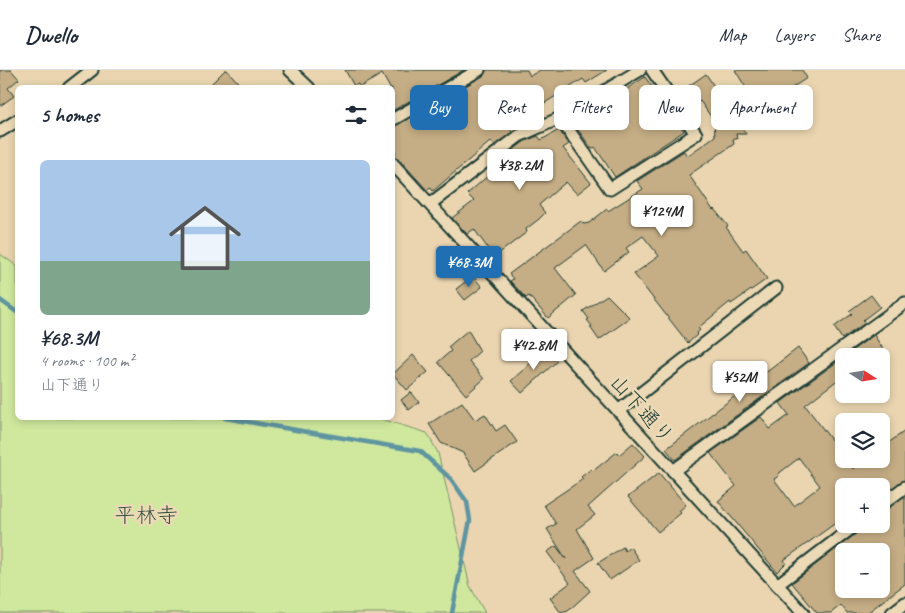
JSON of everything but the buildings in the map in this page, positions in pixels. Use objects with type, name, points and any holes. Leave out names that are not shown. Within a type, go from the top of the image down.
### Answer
[{"type":"street","points":[[73,85],[92,70]]},
{"type":"street","points":[[290,70],[306,85]]},
{"type":"street","points":[[395,118],[479,70]]},
{"type":"street","points":[[615,85],[640,70]]},
{"type":"street","points":[[568,130],[610,189],[696,134],[652,70]]},
{"type":"street","points":[[430,204],[519,136],[554,121]]},
{"type":"street","points":[[0,131],[15,122]]},
{"type":"street","name":"山下通り","points":[[395,166],[803,613]]},
{"type":"street","points":[[618,410],[776,288]]},
{"type":"street","points":[[673,471],[905,302]]},
{"type":"street","points":[[890,498],[905,487]]},
{"type":"street","points":[[777,585],[845,533]]},
{"type":"street","points":[[892,613],[905,603]]},
{"type":"green space","name":"平林寺","points":[[0,254],[15,265],[15,420],[385,420],[427,433],[438,453],[470,586],[485,613],[0,613]]},
{"type":"waterway","points":[[0,300],[15,311]]},
{"type":"waterway","points":[[237,420],[420,451],[451,479],[467,502],[470,520],[452,613]]}]
